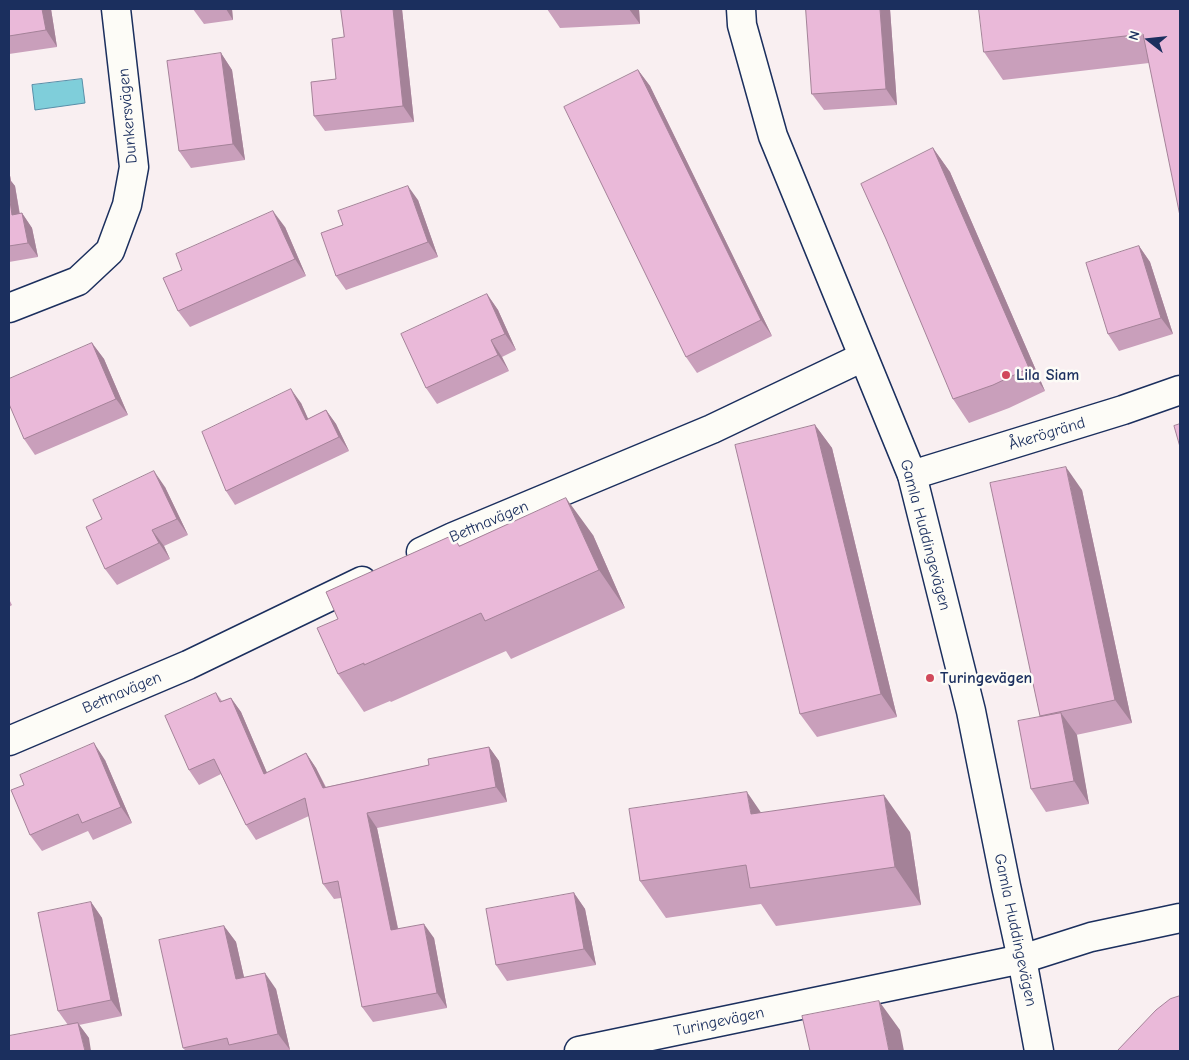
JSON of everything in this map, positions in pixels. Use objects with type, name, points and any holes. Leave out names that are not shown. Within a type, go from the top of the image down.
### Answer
[{"type":"street","name":"Dunkersvägen","points":[[9,308],[78,281],[110,251],[127,206],[134,167],[116,9]]},
{"type":"street","name":"Gamla Huddingevägen","points":[[741,9],[742,25],[773,136],[912,475],[971,711],[1039,1051]]},
{"type":"street","name":"Bettnavägen","points":[[9,741],[188,664],[453,537],[712,430],[863,357]]},
{"type":"street","name":"Åkerögränd","points":[[912,475],[1123,410],[1180,390]]},
{"type":"street","name":"Turingevägen","points":[[579,1051],[1022,959],[1091,938],[1180,918]]},
{"type":"water","points":[[82,79],[85,103],[35,110],[32,85]]},
{"type":"building","points":[[9,9],[42,9],[46,30],[9,36]]},
{"type":"building","points":[[341,9],[393,9],[403,106],[314,116],[311,82],[336,79],[332,39],[344,37]]},
{"type":"building","points":[[806,9],[880,9],[886,89],[812,94]]},
{"type":"building","points":[[979,9],[1180,9],[1180,216],[1143,34],[984,52]]},
{"type":"building","points":[[221,53],[233,144],[179,151],[167,61]]},
{"type":"building","points":[[638,70],[761,320],[686,357],[564,107]]},
{"type":"building","points":[[933,148],[1029,368],[993,385],[953,399],[861,184]]},
{"type":"building","points":[[408,186],[428,242],[336,276],[321,233],[343,225],[338,211]]},
{"type":"building","points":[[9,194],[12,215],[22,213],[28,243],[9,246]]},
{"type":"building","points":[[273,211],[295,259],[178,311],[163,278],[182,270],[176,254]]},
{"type":"building","points":[[1139,246],[1161,318],[1108,334],[1086,263]]},
{"type":"building","points":[[487,294],[505,334],[491,340],[498,355],[426,388],[401,334]]},
{"type":"building","points":[[92,343],[116,399],[24,439],[9,404],[9,379]]},
{"type":"building","points":[[291,389],[306,420],[326,410],[339,437],[226,491],[202,432]]},
{"type":"building","points":[[1180,424],[1180,447],[1174,426]]},
{"type":"building","points":[[815,425],[881,694],[800,714],[735,445]]},
{"type":"building","points":[[1066,467],[1115,700],[1040,716],[990,483]]},
{"type":"building","points":[[154,471],[177,519],[152,530],[159,543],[105,569],[86,527],[102,519],[93,500]]},
{"type":"building","points":[[566,498],[599,570],[485,621],[481,613],[364,665],[364,663],[338,674],[317,628],[338,619],[326,592],[453,535],[459,546]]},
{"type":"building","points":[[216,693],[220,702],[231,698],[264,774],[306,753],[323,788],[429,765],[428,759],[489,747],[496,787],[367,813],[391,930],[424,924],[437,993],[362,1007],[338,881],[323,884],[305,798],[246,825],[214,759],[189,770],[165,716]]},
{"type":"building","points":[[1061,713],[1074,781],[1031,789],[1018,721]]},
{"type":"building","points":[[94,743],[121,807],[82,823],[78,814],[30,835],[11,790],[24,785],[20,775]]},
{"type":"building","points":[[747,792],[751,814],[884,795],[895,867],[750,888],[746,865],[640,881],[629,809]]},
{"type":"building","points":[[574,893],[584,949],[496,965],[486,909]]},
{"type":"building","points":[[91,902],[111,1000],[58,1011],[38,913]]},
{"type":"building","points":[[224,926],[236,979],[265,973],[278,1034],[229,1045],[227,1038],[183,1048],[159,940]]},
{"type":"building","points":[[1180,996],[1180,1051],[1117,1051],[1156,1010],[1170,999]]},
{"type":"building","points":[[879,1001],[889,1051],[810,1051],[802,1016]]},
{"type":"building","points":[[78,1023],[85,1051],[9,1051],[9,1036]]},
{"type":"place","name":"Lila Siam","points":[[1006,375]]},
{"type":"place","name":"Turingevägen","points":[[930,678]]}]
